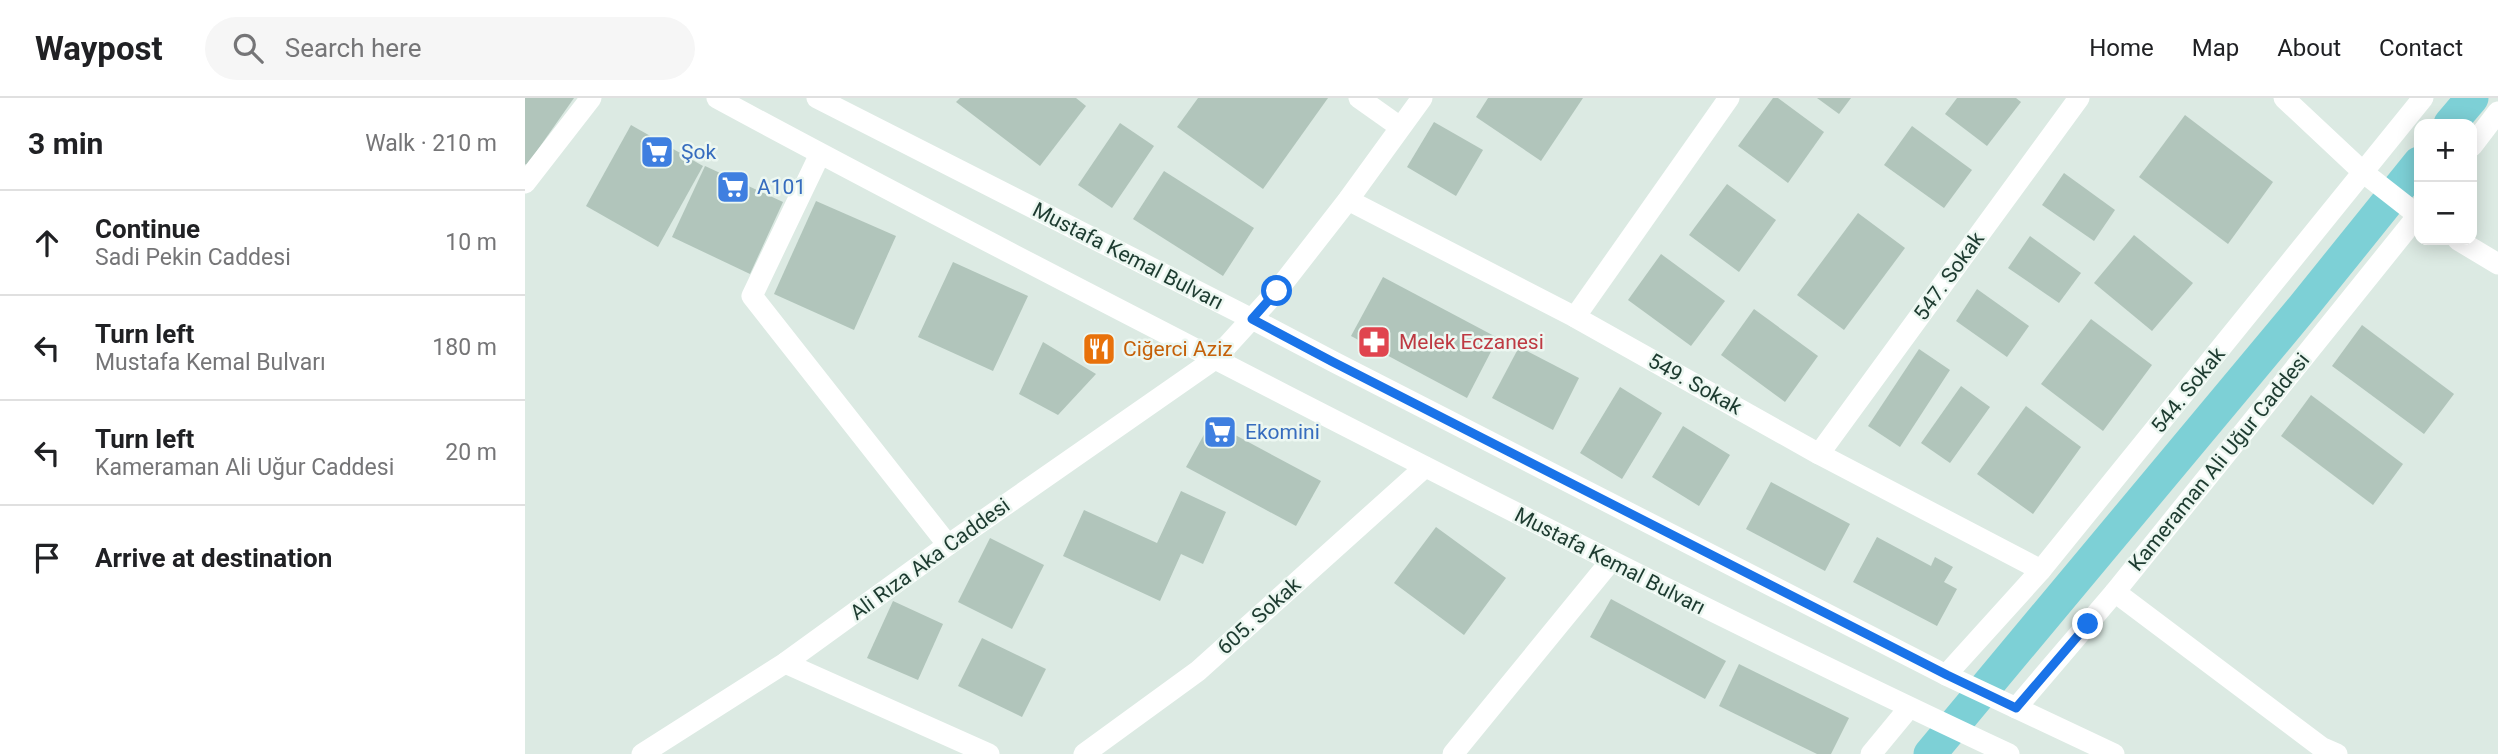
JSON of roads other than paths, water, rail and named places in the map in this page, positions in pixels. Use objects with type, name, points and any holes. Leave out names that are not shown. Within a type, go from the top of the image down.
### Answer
[{"type":"street","points":[[525,183],[591,98]]},
{"type":"street","name":"Mustafa Kemal Bulvarı","points":[[717,98],[820,154],[1610,562],[1914,710],[1976,744],[2009,754]]},
{"type":"street","name":"Mustafa Kemal Bulvarı","points":[[817,98],[1947,675],[2114,754]]},
{"type":"street","points":[[1359,98],[1400,127]]},
{"type":"street","name":"Ali Rıza Aka Caddesi","points":[[642,754],[657,748],[785,663],[948,545],[1215,359],[1277,291],[1348,200],[1422,98]]},
{"type":"street","points":[[1574,317],[1729,98]]},
{"type":"street","name":"547. Sokak","points":[[1819,454],[2079,98]]},
{"type":"street","points":[[2284,98],[2364,173],[2414,211]]},
{"type":"street","name":"544. Sokak","points":[[1947,675],[2042,570],[2423,98]]},
{"type":"street","points":[[2477,139],[2498,111]]},
{"type":"street","points":[[820,154],[752,296],[948,545]]},
{"type":"street","name":"549. Sokak","points":[[1348,200],[1574,317],[1819,454],[2042,570]]},
{"type":"street","name":"Kameraman Ali Uğur Caddesi","points":[[2016,708],[2115,592],[2414,221]]},
{"type":"street","points":[[2466,245],[2498,264]]},
{"type":"street","name":"605. Sokak","points":[[1084,754],[1198,671],[1425,467]]},
{"type":"street","points":[[1453,754],[1610,562]]},
{"type":"street","points":[[2115,592],[2321,747],[2337,754]]},
{"type":"street","points":[[785,663],[989,754]]},
{"type":"street","points":[[1871,754],[1914,710]]},
{"type":"waterway","points":[[2454,119],[2472,98]]},
{"type":"waterway","points":[[1930,754],[2303,307],[2414,169]]},
{"type":"place","name":"Şok","points":[[657,152]]},
{"type":"place","name":"A101","points":[[733,187]]},
{"type":"place","name":"Melek Eczanesi","points":[[1374,342]]},
{"type":"place","name":"Ciğerci Aziz","points":[[1099,349]]},
{"type":"place","name":"Ekomini","points":[[1220,432]]}]
